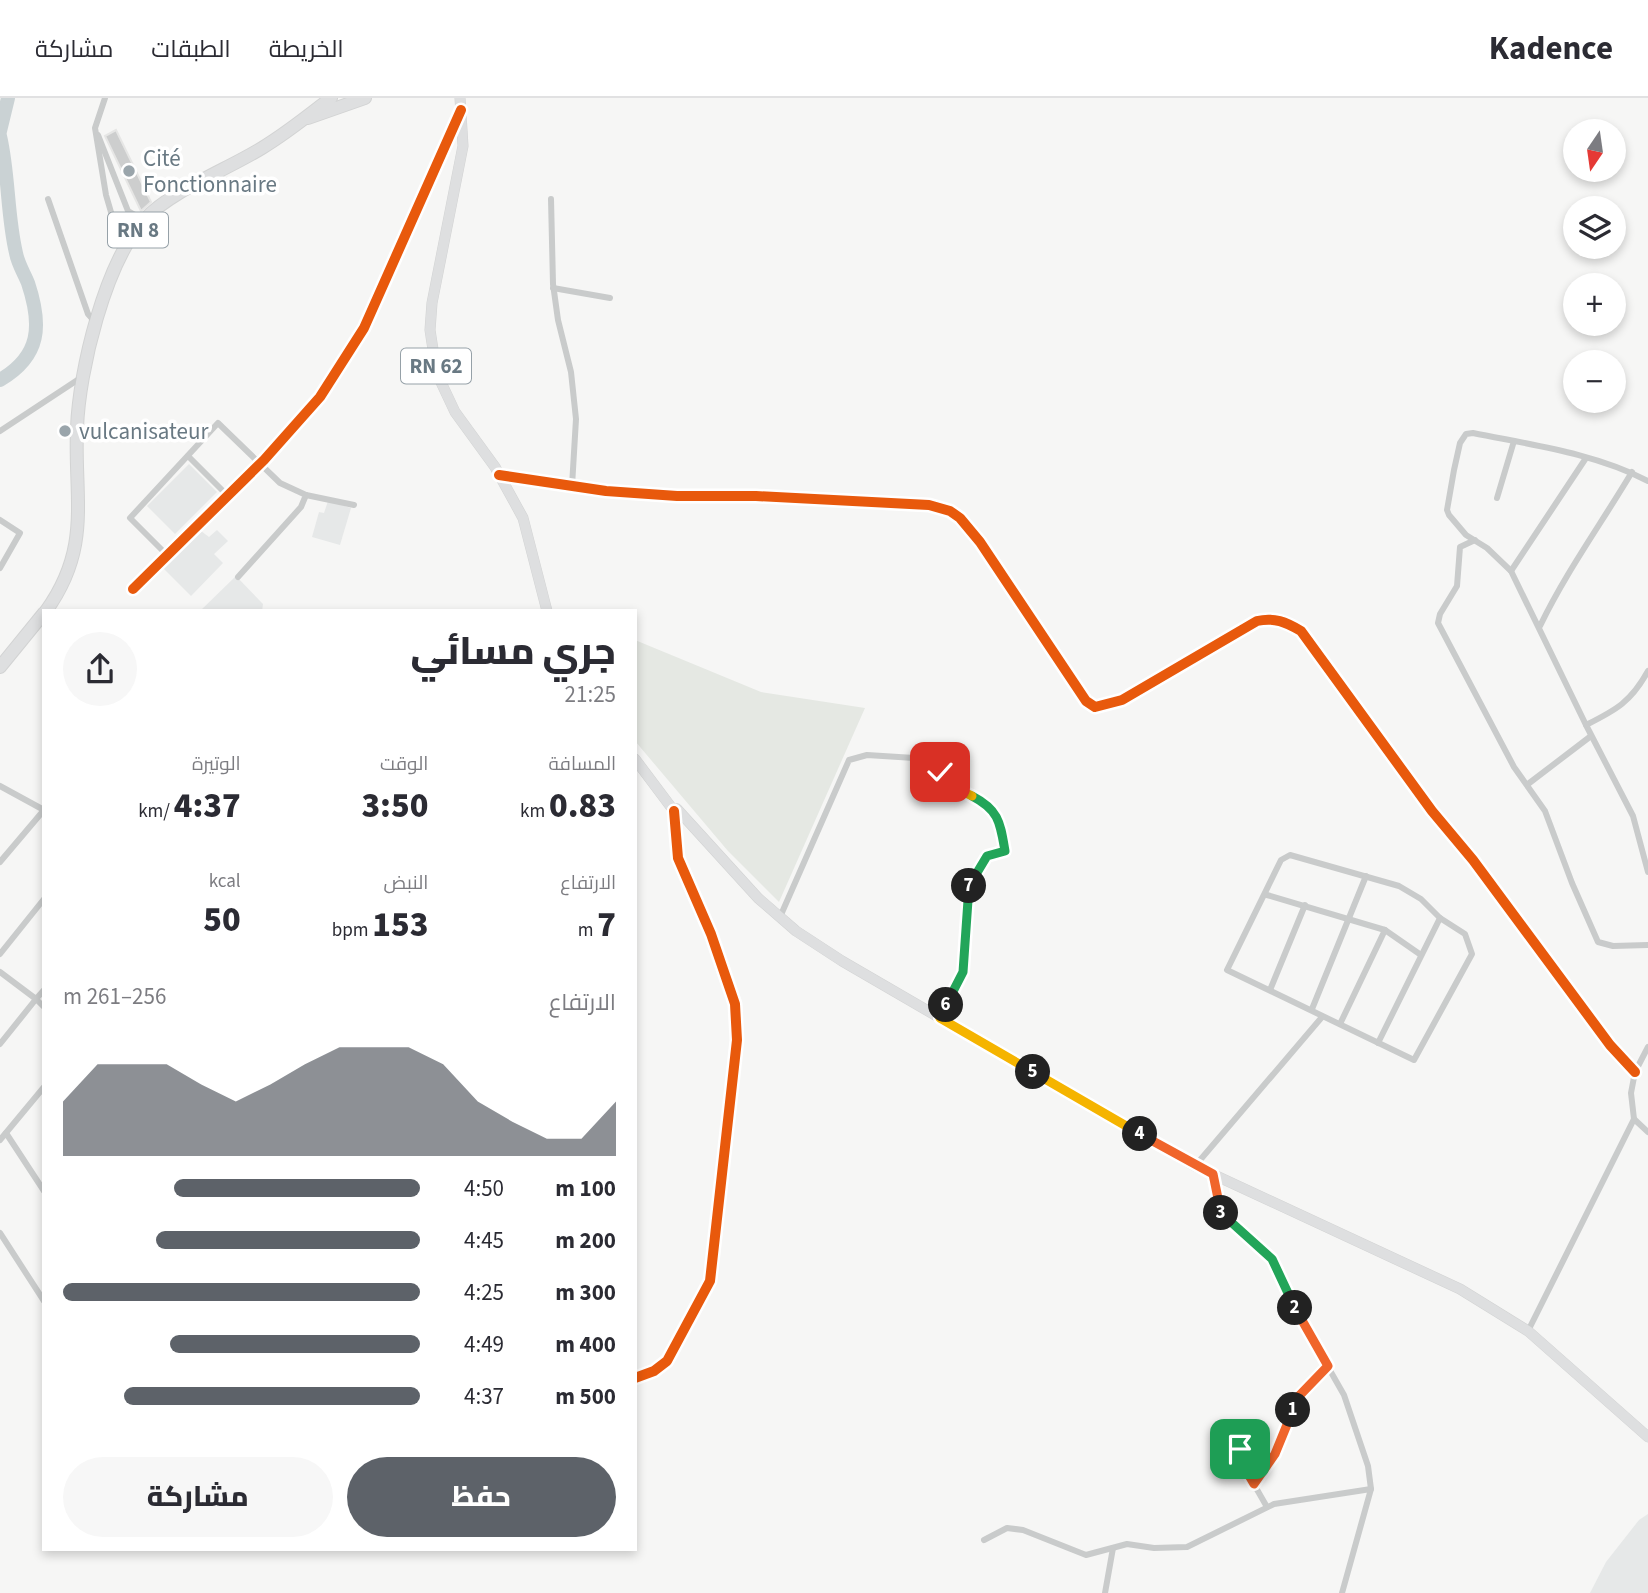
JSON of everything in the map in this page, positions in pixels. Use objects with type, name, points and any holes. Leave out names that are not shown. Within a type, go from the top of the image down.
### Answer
[{"type":"highway","name":"RN 8","points":[[47,609],[57,595],[73,560],[80,523],[77,454],[78,406],[82,377],[96,323],[115,269],[144,220],[183,192],[264,147],[331,98]]},
{"type":"highway","points":[[304,119],[365,98]]},
{"type":"highway","name":"RN 8","points":[[0,667],[42,616]]},
{"type":"highway","points":[[0,659],[15,648]]},
{"type":"main road","name":"RN 62","points":[[460,98],[463,146],[432,303],[430,330],[439,378],[455,412],[499,475],[523,518],[546,609]]},
{"type":"main road","points":[[637,761],[674,811],[677,809],[758,898],[842,961],[1195,1166],[1460,1289],[1528,1331],[1648,1437]]},
{"type":"street","points":[[105,98],[95,128],[106,195],[120,243],[130,242],[112,214]]},
{"type":"street","points":[[133,589],[259,466],[320,397],[364,328],[390,264],[461,110]]},
{"type":"street","points":[[95,128],[128,211],[144,220]]},
{"type":"street","points":[[48,199],[88,314],[96,323]]},
{"type":"street","points":[[551,200],[553,288],[571,372],[576,419],[572,486]]},
{"type":"street","points":[[553,288],[610,298]]},
{"type":"street","points":[[0,431],[82,377]]},
{"type":"street","points":[[167,555],[130,518],[218,424],[259,466],[292,491],[354,505]]},
{"type":"street","points":[[1648,481],[1616,465],[1474,433],[1462,437],[1447,510],[1466,535],[1511,571],[1633,816],[1648,872]]},
{"type":"street","points":[[1497,498],[1514,441]]},
{"type":"street","points":[[188,456],[228,496]]},
{"type":"street","points":[[1511,571],[1586,458]]},
{"type":"street","points":[[1540,626],[1558,588],[1632,472]]},
{"type":"street","points":[[499,475],[572,486],[677,496],[756,496],[929,505],[950,511],[960,518],[980,542],[1067,675],[1086,701],[1096,707],[1122,700],[1256,621],[1275,619],[1289,624],[1301,631],[1308,640],[1432,811],[1473,860],[1610,1045],[1635,1072]]},
{"type":"street","points":[[238,577],[301,507],[306,495]]},
{"type":"street","points":[[0,520],[20,533],[0,568]]},
{"type":"street","points":[[1475,540],[1460,547],[1457,586],[1440,614],[1438,623],[1514,767],[1545,811],[1598,942],[1613,947],[1648,945]]},
{"type":"street","points":[[1586,725],[1617,710],[1630,699],[1648,671]]},
{"type":"street","points":[[1528,784],[1591,736]]},
{"type":"street","points":[[780,917],[849,760],[867,755],[930,759],[948,784],[990,806],[999,820],[1005,851],[987,856],[967,890],[963,972],[940,1018]]},
{"type":"street","points":[[0,786],[42,809]]},
{"type":"street","points":[[637,1377],[654,1371],[667,1361],[710,1281],[737,1040],[735,1004],[711,934],[678,858],[674,811]]},
{"type":"street","points":[[0,862],[42,812]]},
{"type":"street","points":[[1290,855],[1399,886],[1421,899],[1440,918],[1465,934],[1472,954],[1414,1060],[1227,970],[1267,895],[1285,856],[1290,855]]},
{"type":"street","points":[[1312,1009],[1366,876]]},
{"type":"street","points":[[1267,895],[1385,930],[1421,955]]},
{"type":"street","points":[[0,954],[42,902]]},
{"type":"street","points":[[1270,990],[1305,905]]},
{"type":"street","points":[[1378,1042],[1440,918]]},
{"type":"street","points":[[1340,1024],[1385,930]]},
{"type":"street","points":[[0,972],[42,1005]]},
{"type":"street","points":[[0,1044],[42,992]]},
{"type":"street","points":[[1195,1166],[1322,1017]]},
{"type":"street","points":[[1528,1331],[1634,1119],[1631,1093],[1635,1072],[1648,1047]]},
{"type":"street","points":[[0,1140],[42,1089]]},
{"type":"street","points":[[1634,1119],[1648,1132]]},
{"type":"street","points":[[6,1133],[42,1188]]},
{"type":"street","points":[[1213,1174],[1219,1210],[1272,1259],[1299,1316],[1344,1395],[1367,1466],[1371,1489],[1342,1593]]},
{"type":"street","points":[[0,1233],[42,1298]]},
{"type":"street","points":[[1254,1484],[1275,1454],[1299,1396],[1328,1366]]},
{"type":"street","points":[[1236,1435],[1244,1467],[1267,1507]]},
{"type":"street","points":[[984,1539],[1007,1528],[1023,1530],[1086,1555],[1127,1544],[1154,1548],[1187,1547],[1267,1507],[1344,1491],[1371,1489]]},
{"type":"street","points":[[1105,1593],[1113,1548]]},
{"type":"shaded area","points":[[189,464],[217,492],[175,534],[147,506]]},
{"type":"shaded area","points":[[328,501],[351,508],[340,545],[312,537],[319,512],[324,513]]},
{"type":"shaded area","points":[[217,530],[228,541],[214,554],[223,563],[191,596],[162,567],[201,531],[209,537]]},
{"type":"shaded area","points":[[236,576],[263,604],[262,609],[202,609]]},
{"type":"shaded area","points":[[637,641],[761,692],[865,708],[779,902],[728,851],[637,743]]},
{"type":"shaded area","points":[[1648,1514],[1648,1593],[1590,1593],[1606,1562],[1639,1520]]},
{"type":"building","name":"Cité Fonctionnaire","points":[[116,130],[151,202],[141,211],[105,136]]},
{"type":"waterway","points":[[0,131],[8,98]]},
{"type":"waterway","points":[[0,136],[13,239],[32,298],[36,326],[31,350],[24,361],[0,380]]},
{"type":"cycle path","points":[[133,589],[264,460],[320,397],[364,328],[461,110]]},
{"type":"cycle path","points":[[499,475],[606,491],[929,505],[950,511],[960,518],[980,542],[1086,701],[1095,707],[1122,700],[1257,621],[1274,620],[1296,628],[1301,631],[1432,811],[1473,860],[1610,1045],[1635,1072]]},
{"type":"cycle path","points":[[637,1377],[654,1371],[667,1361],[710,1281],[737,1040],[735,1004],[711,934],[678,858],[674,811]]},
{"type":"place","name":"Cité Fonctionnaire","points":[[129,171]]},
{"type":"place","name":"vulcanisateur","points":[[65,431]]},
{"type":"route","points":[[940,772],[948,784],[990,806],[999,820],[1005,851],[987,856],[967,890],[963,972],[940,1018],[1213,1174],[1219,1210],[1272,1259],[1299,1316],[1328,1366],[1299,1396],[1275,1454],[1254,1484],[1244,1467],[1240,1449]]}]
